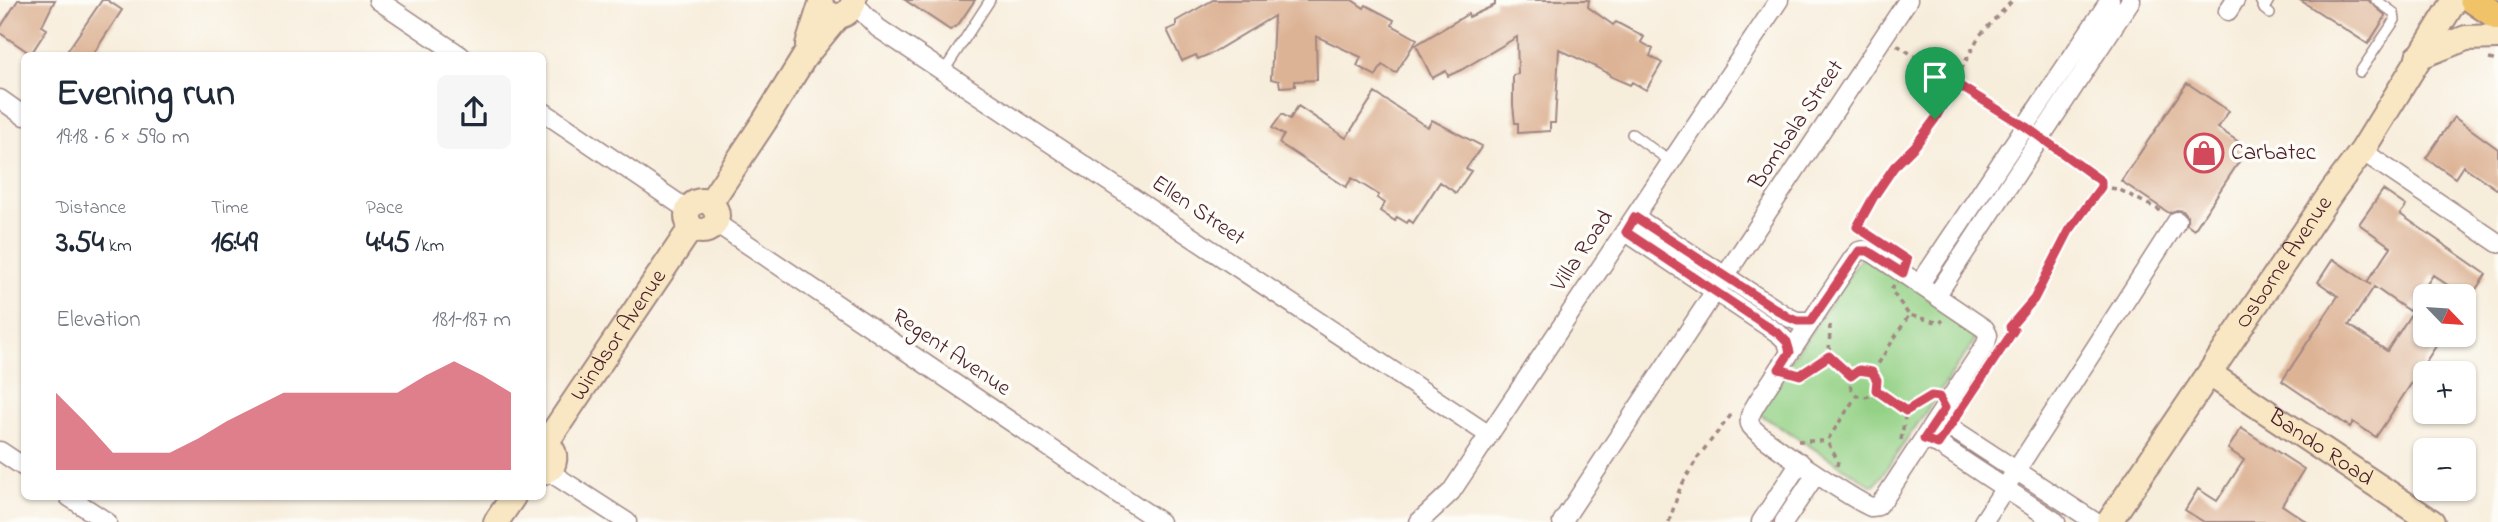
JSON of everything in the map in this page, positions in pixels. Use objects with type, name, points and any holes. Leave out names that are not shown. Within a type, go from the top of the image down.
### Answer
[{"type":"main road","name":"Osborne Avenue","points":[[2109,522],[2362,151],[2455,0]]},
{"type":"main road","points":[[2473,0],[2498,17]]},
{"type":"main road","name":"Windsor Avenue","points":[[546,440],[701,216],[838,6]]},
{"type":"main road","points":[[2418,57],[2470,37],[2498,37]]},
{"type":"main road","name":"Bando Road","points":[[2210,374],[2432,522]]},
{"type":"main road","points":[[546,444],[551,446],[555,456],[552,467],[546,471]]},
{"type":"main road","points":[[496,522],[511,500]]},
{"type":"street","points":[[378,0],[455,52]]},
{"type":"street","name":"Villa Road","points":[[1419,522],[1451,492],[1779,0]]},
{"type":"street","name":"Bombala Street","points":[[1562,522],[1908,0]]},
{"type":"street","points":[[1936,296],[2110,0]]},
{"type":"street","points":[[1919,285],[2131,0]]},
{"type":"street","name":"Ellen Street","points":[[838,6],[878,28],[944,71],[1489,435]]},
{"type":"street","points":[[0,99],[21,114]]},
{"type":"street","name":"Regent Avenue","points":[[546,114],[1160,522]]},
{"type":"street","points":[[2362,151],[2498,243]]},
{"type":"street","points":[[1983,522],[2177,220]]},
{"type":"street","points":[[1630,224],[1721,284],[1797,321],[1811,321]]},
{"type":"street","points":[[1859,251],[1868,251],[1903,273],[1984,330],[1988,339],[1878,506],[1867,506],[1816,474],[1763,436],[1750,423],[1754,408],[1859,251]]},
{"type":"street","points":[[1721,284],[1779,334],[1787,342],[1790,352]]},
{"type":"street","points":[[1945,408],[1950,427],[2095,522]]},
{"type":"street","points":[[1924,439],[1938,444],[2056,522]]},
{"type":"street","points":[[0,451],[21,465]]},
{"type":"street","points":[[1761,522],[1800,462]]},
{"type":"street","points":[[546,473],[627,522]]},
{"type":"street","points":[[1784,522],[1816,474]]},
{"type":"street","points":[[74,500],[107,522]]},
{"type":"lane","points":[[944,71],[990,0]]},
{"type":"lane","points":[[2265,8],[2269,0]]},
{"type":"lane","points":[[2360,72],[2395,20],[2394,13],[2376,0]]},
{"type":"lane","points":[[1632,134],[1671,162]]},
{"type":"path","points":[[1867,233],[1857,227],[1873,198],[1894,167],[1915,146],[1935,119],[1979,36],[2013,0]]},
{"type":"path","points":[[1884,37],[2033,132],[2101,181],[2101,187],[2069,231],[2034,299],[2010,327],[2014,330],[2000,351]]},
{"type":"path","points":[[2101,187],[2118,189],[2177,220]]},
{"type":"path","points":[[1903,273],[1891,290],[1909,316],[1940,323],[1954,309]]},
{"type":"path","points":[[1872,372],[1909,316]]},
{"type":"path","points":[[1811,321],[1831,321],[1829,356]]},
{"type":"path","points":[[1779,369],[1800,375],[1829,356]]},
{"type":"path","points":[[1829,356],[1851,376]]},
{"type":"path","points":[[1859,370],[1872,372],[1877,380],[1876,390],[1869,396],[1857,396],[1850,388],[1851,376],[1859,370]]},
{"type":"path","points":[[1876,390],[1906,411],[1931,396],[1939,397],[1945,408]]},
{"type":"path","points":[[1836,486],[1838,461],[1827,441],[1857,396]]},
{"type":"path","points":[[1669,522],[1680,488],[1698,457],[1734,411]]},
{"type":"green space","points":[[1871,256],[1977,328],[1974,342],[1876,484],[1871,485],[1761,415],[1761,405],[1861,258]]},
{"type":"building","points":[[18,0],[55,0],[42,26],[47,29],[32,52],[28,52],[0,33],[0,28]]},
{"type":"building","points":[[102,0],[107,0],[122,10],[95,52],[67,52]]},
{"type":"building","points":[[905,0],[975,0],[958,25],[950,30]]},
{"type":"building","points":[[1213,0],[1352,0],[1394,20],[1392,25],[1417,39],[1396,73],[1382,65],[1376,76],[1357,66],[1361,57],[1316,36],[1317,80],[1295,81],[1295,86],[1280,87],[1279,81],[1271,79],[1274,16],[1212,53],[1198,59],[1196,55],[1182,61],[1167,30],[1176,26],[1176,21]]},
{"type":"building","points":[[1495,0],[1589,0],[1588,7],[1613,25],[1616,22],[1644,37],[1641,42],[1653,49],[1650,56],[1662,63],[1646,90],[1632,82],[1630,85],[1610,76],[1559,49],[1555,123],[1550,123],[1550,131],[1518,133],[1513,105],[1513,75],[1518,74],[1517,37],[1461,70],[1448,76],[1446,71],[1432,78],[1416,45],[1468,14],[1469,17],[1495,5]]},
{"type":"building","points":[[2300,0],[2368,0],[2385,15],[2368,44]]},
{"type":"building","points":[[2187,83],[2229,111],[2218,128],[2248,148],[2194,230],[2187,225],[2187,216],[2183,211],[2169,213],[2121,181]]},
{"type":"building","points":[[1375,93],[1428,127],[1432,120],[1482,146],[1466,169],[1471,171],[1456,193],[1440,182],[1413,223],[1409,220],[1407,223],[1397,217],[1395,221],[1380,211],[1385,203],[1377,198],[1379,195],[1352,178],[1346,187],[1279,143],[1284,135],[1272,128],[1282,114],[1290,119],[1298,106],[1346,138]]},
{"type":"building","points":[[2454,117],[2498,149],[2498,190],[2463,166],[2455,178],[2426,158]]},
{"type":"building","points":[[2383,190],[2406,206],[2400,214],[2486,274],[2476,289],[2476,284],[2446,284],[2433,275],[2427,284],[2413,284],[2413,305],[2409,311],[2374,287],[2349,325],[2387,351],[2411,314],[2413,347],[2435,347],[2426,361],[2413,361],[2413,381],[2376,437],[2353,422],[2350,427],[2282,381],[2338,296],[2318,282],[2333,259],[2371,285],[2367,282],[2391,247],[2359,224]]},
{"type":"building","points":[[2241,428],[2304,469],[2282,505],[2307,522],[2204,522],[2185,510],[2198,489],[2217,501],[2244,460],[2228,449]]},
{"type":"place","name":"Carbatec","points":[[2204,153]]},
{"type":"route","points":[[1955,83],[2026,127],[2101,181],[2101,187],[2069,231],[2034,299],[2010,327],[2014,330],[1938,444],[1924,439],[1945,408],[1939,397],[1931,396],[1906,411],[1876,390],[1877,380],[1872,372],[1864,369],[1851,376],[1829,356],[1800,375],[1779,369],[1790,352],[1784,338],[1626,232],[1635,217],[1788,317],[1797,321],[1811,321],[1859,251],[1868,251],[1903,273],[1907,260],[1857,227],[1894,167],[1915,146],[1935,119],[1955,83]]}]
